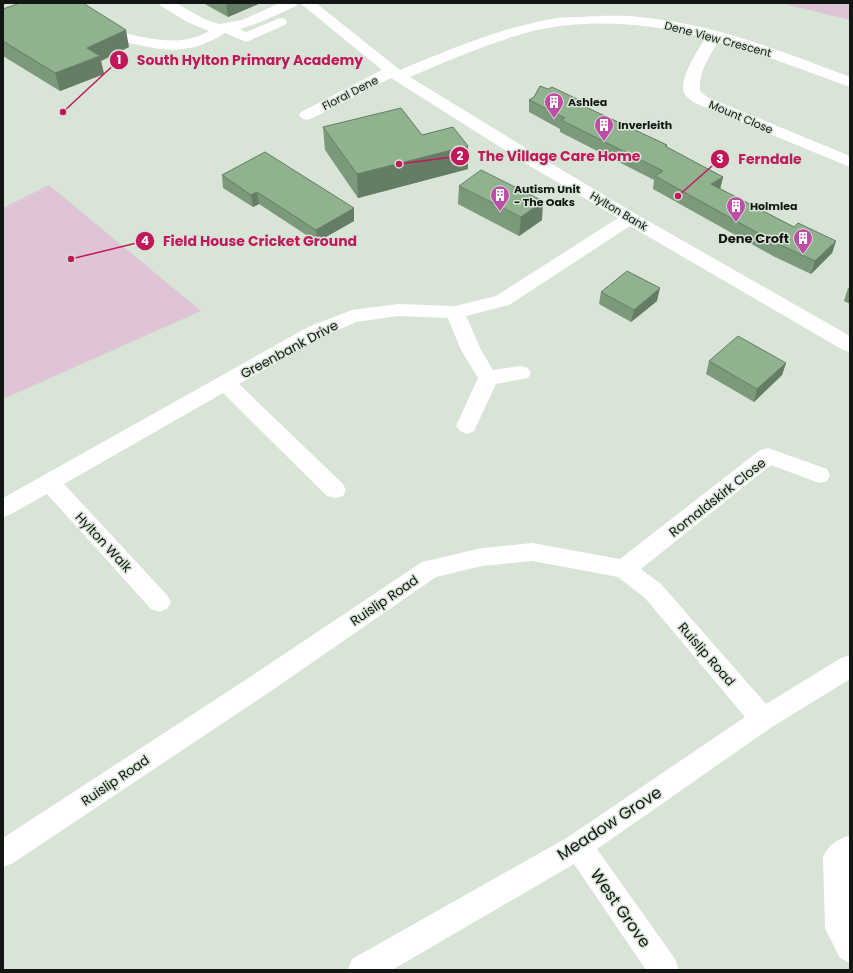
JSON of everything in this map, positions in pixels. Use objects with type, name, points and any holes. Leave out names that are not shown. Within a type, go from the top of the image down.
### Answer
[{"type":"street","points":[[171,4],[197,21],[218,28],[245,23],[292,3]]},
{"type":"street","name":"Hylton Bank","points":[[307,3],[395,73],[536,162],[850,345]]},
{"type":"street","name":"Dene View Crescent","points":[[395,73],[521,30],[554,22],[591,20],[655,22],[714,36],[790,59],[850,82]]},
{"type":"street","points":[[225,27],[246,38],[280,22]]},
{"type":"street","points":[[124,37],[153,43],[192,43],[201,41],[225,27]]},
{"type":"street","name":"Mount Close","points":[[714,36],[693,76],[690,84],[692,93],[701,100],[850,162]]},
{"type":"street","name":"Floral Dene","points":[[307,114],[395,73]]},
{"type":"street","name":"Greenbank Drive","points":[[3,508],[315,332],[352,316],[398,310],[456,312],[502,301],[630,218]]},
{"type":"street","points":[[456,312],[471,350],[488,378]]},
{"type":"street","points":[[488,378],[521,373]]},
{"type":"street","points":[[467,426],[488,378]]},
{"type":"street","points":[[225,383],[335,490]]},
{"type":"street","name":"Romaldskirk Close","points":[[624,569],[768,456],[818,475]]},
{"type":"street","name":"Hylton Walk","points":[[49,482],[159,602]]},
{"type":"street","name":"Ruislip Road","points":[[6,846],[255,688],[430,569],[482,557],[532,552],[624,569],[653,591],[763,719]]},
{"type":"street","name":"Meadow Grove","points":[[363,970],[578,846],[763,719],[850,666]]},
{"type":"street","name":"West Grove","points":[[578,846],[664,970]]},
{"type":"street","points":[[850,848],[837,857],[840,928],[850,948]]},
{"type":"shaded area","points":[[780,3],[850,3],[850,20]]},
{"type":"shaded area","points":[[49,185],[201,311],[3,399],[3,208]]},
{"type":"building","points":[[20,3],[83,3],[126,30],[87,48],[100,56],[55,73],[3,41],[3,9]]},
{"type":"building","points":[[540,86],[548,89],[552,87],[579,100],[575,102],[667,145],[665,146],[723,177],[711,184],[794,227],[798,223],[836,241],[815,261],[776,243],[655,176],[663,171],[561,120],[565,118],[529,100],[534,97]]},
{"type":"building","points":[[401,108],[422,135],[453,127],[468,146],[357,174],[323,127]]},
{"type":"building","points":[[265,152],[354,208],[316,230],[257,192],[251,195],[222,175]]},
{"type":"building","points":[[481,170],[543,201],[521,217],[459,186]]},
{"type":"building","points":[[627,271],[660,288],[634,310],[601,292]]},
{"type":"building","points":[[738,336],[786,363],[757,389],[709,361]]},
{"type":"place","name":"South Hylton Primary Academy","points":[[63,112]]},
{"type":"place","name":"Ashlea","points":[[554,119]]},
{"type":"place","name":"Inverleith","points":[[604,142]]},
{"type":"place","name":"The Village Care Home","points":[[399,164]]},
{"type":"place","name":"Ferndale","points":[[678,196]]},
{"type":"place","name":"Autism Unit - The Oaks","points":[[500,212]]},
{"type":"place","name":"Holmlea","points":[[736,223]]},
{"type":"place","name":"Dene Croft","points":[[803,255]]},
{"type":"place","name":"Field House Cricket Ground","points":[[71,259]]}]
